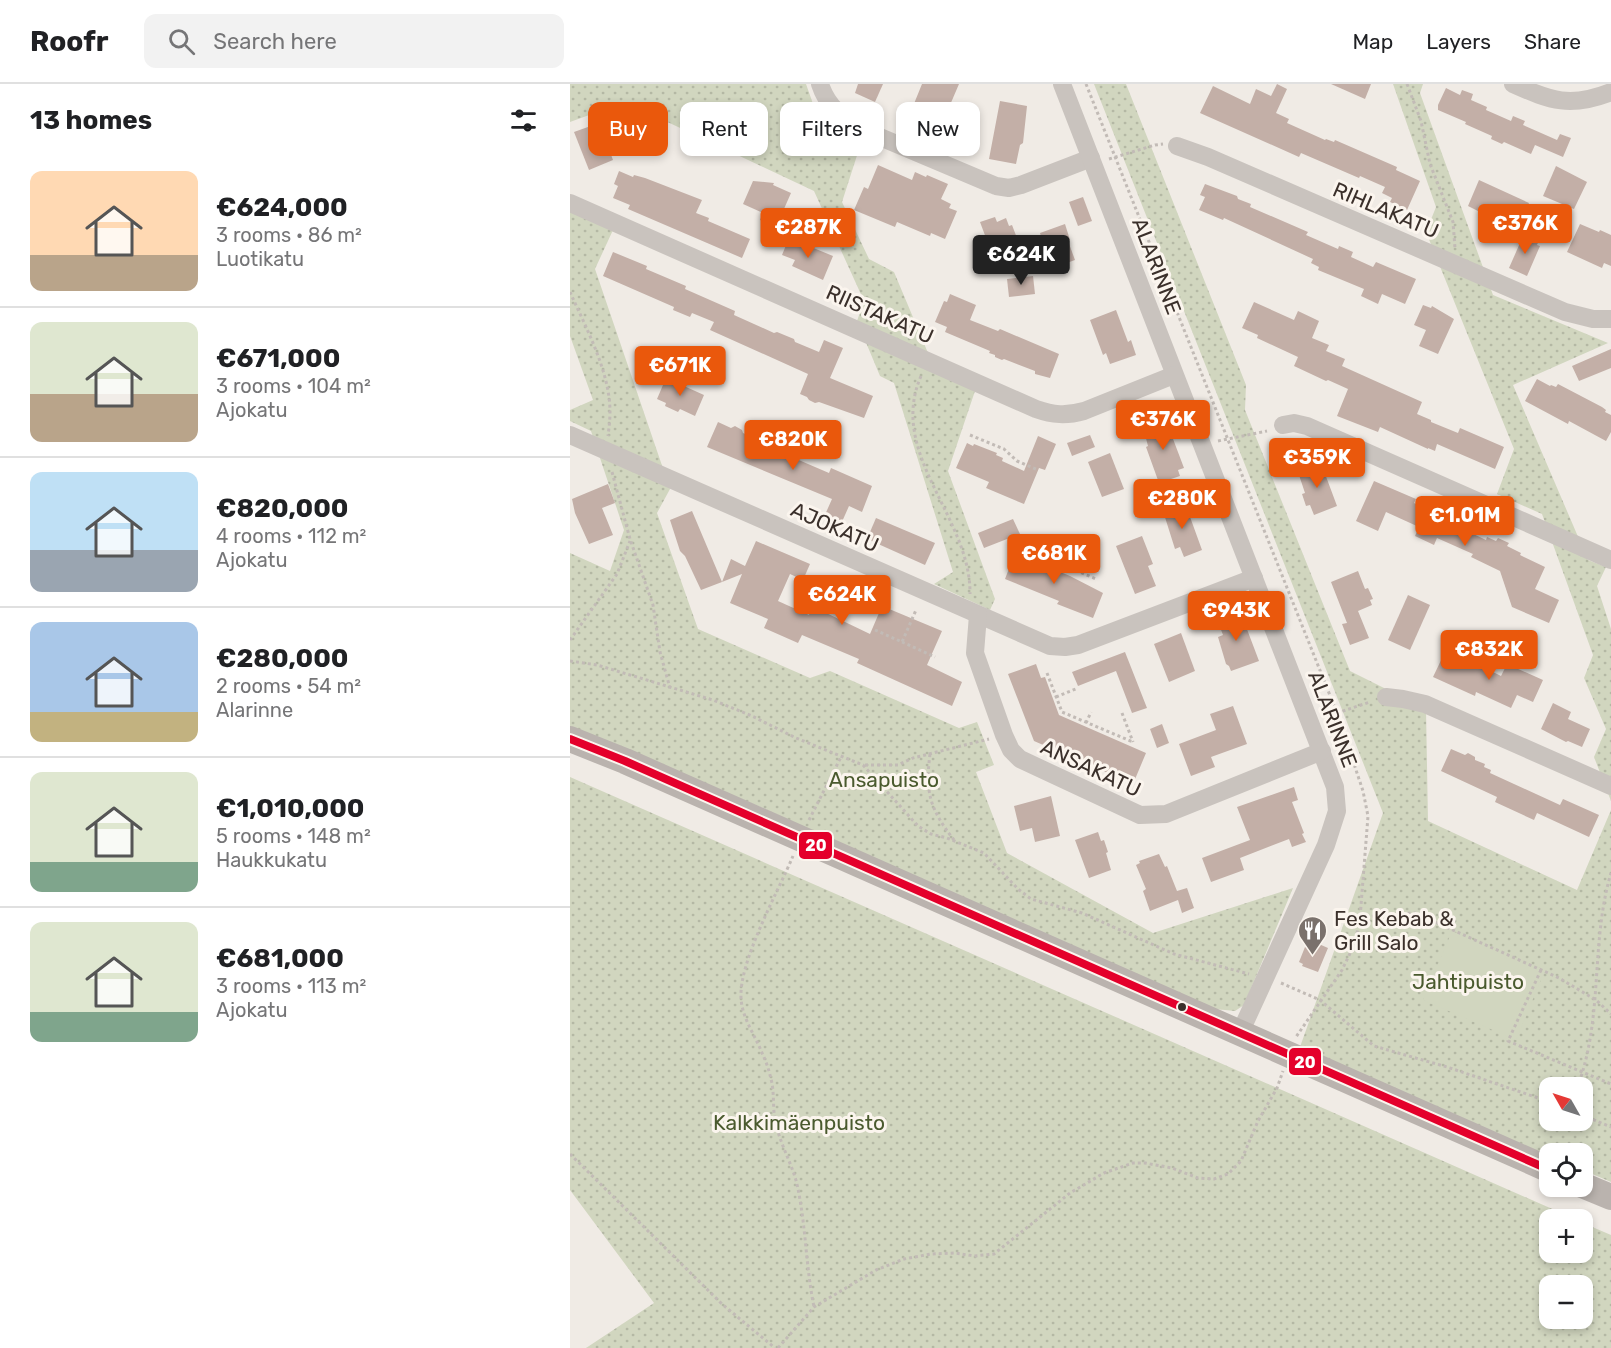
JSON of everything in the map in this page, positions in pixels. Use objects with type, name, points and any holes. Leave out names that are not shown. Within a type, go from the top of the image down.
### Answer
[{"type":"street","points":[[819,84],[833,108],[855,126],[996,186],[1009,188],[1021,185],[1092,161]]},
{"type":"street","name":"ALARINNE","points":[[1062,84],[1335,787],[1337,799],[1334,823],[1240,1033]]},
{"type":"street","points":[[1513,84],[1542,97],[1566,102],[1581,102],[1611,92]]},
{"type":"street","name":"RIHLAKATU","points":[[1178,146],[1565,312],[1593,319],[1611,319]]},
{"type":"street","name":"RIISTAKATU","points":[[570,203],[1051,414],[1069,415],[1084,411],[1174,375]]},
{"type":"street","points":[[1283,425],[1294,423],[1307,426],[1611,560]]},
{"type":"street","name":"AJOKATU","points":[[570,435],[1050,646],[1078,645],[1254,578]]},
{"type":"street","name":"ANSAKATU","points":[[973,612],[975,653],[1011,750],[1028,764],[1140,815],[1166,814],[1322,751]]},
{"type":"street","points":[[1386,697],[1425,704],[1611,786]]},
{"type":"street","points":[[570,739],[625,761],[1539,1165]]},
{"type":"street","points":[[1593,1190],[1611,1197]]},
{"type":"path","points":[[1407,84],[1421,121],[1430,164],[1453,222],[1454,264]]},
{"type":"path","points":[[1092,161],[1155,144],[1178,146]]},
{"type":"path","points":[[570,292],[597,355],[606,386],[610,411],[608,452],[630,539],[654,605],[660,652],[670,688]]},
{"type":"path","points":[[927,360],[913,400],[916,446],[947,510],[961,547],[968,573],[973,612]]},
{"type":"path","points":[[1202,447],[1283,425]]},
{"type":"path","points":[[970,435],[1004,449],[1017,461],[1038,470]]},
{"type":"path","points":[[570,640],[616,574],[630,539]]},
{"type":"path","points":[[1037,554],[1096,579]]},
{"type":"path","points":[[808,591],[814,600],[846,615]]},
{"type":"path","points":[[902,642],[916,610]]},
{"type":"path","points":[[875,630],[935,657]]},
{"type":"path","points":[[570,660],[597,665],[712,700],[863,765],[898,765],[930,754],[1004,735]]},
{"type":"path","points":[[1047,673],[1062,712],[1132,742],[1122,713]]},
{"type":"path","points":[[1056,697],[1078,688]]},
{"type":"path","points":[[1336,713],[1386,697]]},
{"type":"path","points":[[1086,723],[1091,712]]},
{"type":"path","points":[[930,754],[927,786],[941,823],[955,841]]},
{"type":"path","points":[[814,1307],[796,1182],[775,1122],[772,1082],[763,1055],[744,1015],[741,997],[746,967],[754,944],[800,839],[841,756]]},
{"type":"path","points":[[863,765],[918,826],[931,834],[984,853],[1017,889],[1031,899],[1082,913],[1174,954],[1266,977],[1320,1000],[1374,1046],[1539,1098]]},
{"type":"path","points":[[1581,1077],[1588,1054],[1596,1000],[1603,905],[1611,873]]},
{"type":"path","points":[[1360,918],[1415,913],[1541,970],[1596,1000],[1611,1014]]},
{"type":"path","points":[[1541,970],[1508,1041],[1611,1084]]},
{"type":"path","points":[[570,1154],[722,1304],[776,1348],[814,1307],[876,1270],[904,1259],[931,1254],[956,1252],[974,1256],[994,1254],[1070,1193],[1104,1173],[1133,1163],[1145,1163],[1172,1168],[1198,1178],[1214,1179],[1228,1174],[1241,1161],[1258,1121],[1277,1088],[1288,1055]]},
{"type":"path","points":[[1593,1120],[1611,1127]]},
{"type":"green space","points":[[570,84],[806,84],[812,102],[780,102],[780,156],[857,156],[842,202],[869,259],[894,272],[936,372],[975,391],[948,471],[995,599],[990,610],[934,584],[953,572],[894,383],[880,376],[857,321],[864,301],[814,191],[740,156],[768,156],[768,102],[680,102],[680,128],[668,122],[668,102],[588,102],[588,115],[570,122]]},
{"type":"green space","name":"Jahtipuisto","points":[[1094,84],[1126,84],[1246,385],[1245,410],[1350,671],[1426,709],[1428,821],[1577,890],[1611,810],[1611,1182],[1593,1174],[1593,1143],[1539,1143],[1539,1152],[1300,1047],[1383,813]]},
{"type":"green space","points":[[1393,84],[1423,84],[1420,93],[1493,295],[1608,343],[1513,385],[1588,560],[1606,567],[1597,586],[1611,629],[1611,801],[1594,757],[1606,729],[1584,678],[1593,655],[1542,514],[1497,494],[1514,449],[1426,232],[1436,207]]},
{"type":"green space","name":"Ansapuisto","points":[[570,211],[613,230],[595,269],[670,489],[657,513],[698,629],[810,678],[830,671],[959,728],[977,722],[994,765],[976,772],[1007,853],[1153,933],[1293,888],[1244,1005],[1235,1011],[1215,1009],[1008,921],[765,809],[570,727],[570,553],[610,571],[624,530],[591,431],[570,421],[570,410],[593,400],[570,336]]},
{"type":"green space","name":"Kalkkimäenpuisto","points":[[570,777],[1552,1209],[1539,1209],[1539,1263],[1593,1263],[1593,1227],[1611,1235],[1611,1348],[586,1348],[654,1303],[570,1190]]},
{"type":"green space","points":[[1452,931],[1545,970],[1516,1040],[1423,1000]]},
{"type":"building","points":[[858,84],[883,84],[875,102],[855,93]]},
{"type":"building","points":[[922,84],[959,84],[951,102],[915,102]]},
{"type":"building","points":[[1277,84],[1287,89],[1276,113],[1289,119],[1287,123],[1325,140],[1334,142],[1335,140],[1397,167],[1396,170],[1420,181],[1407,210],[1390,202],[1392,198],[1382,193],[1385,187],[1301,153],[1299,157],[1200,113],[1213,86],[1250,104],[1256,89],[1271,96]]},
{"type":"building","points":[[1331,84],[1371,84],[1365,99]]},
{"type":"building","points":[[1446,88],[1460,95],[1462,90],[1473,94],[1471,100],[1487,107],[1486,110],[1511,121],[1513,116],[1525,121],[1523,125],[1557,140],[1560,134],[1571,138],[1563,157],[1535,145],[1531,154],[1504,142],[1502,144],[1491,139],[1492,136],[1465,124],[1466,122],[1438,110]]},
{"type":"building","points":[[1000,101],[1027,106],[1023,143],[1020,145],[1016,164],[989,159]]},
{"type":"building","points":[[588,127],[588,156],[611,156],[613,160],[589,170],[574,132]]},
{"type":"building","points":[[878,165],[912,180],[915,172],[948,184],[941,199],[951,204],[949,208],[957,211],[945,239],[931,233],[930,236],[897,222],[895,227],[854,210],[864,187],[868,189]]},
{"type":"building","points":[[1556,166],[1587,182],[1574,209],[1543,196]]},
{"type":"building","points":[[619,171],[633,177],[634,175],[645,178],[702,200],[696,213],[709,218],[708,221],[750,239],[742,258],[628,209],[630,205],[613,198],[618,186],[614,184]]},
{"type":"building","points":[[1479,180],[1529,203],[1516,232],[1479,216],[1480,212],[1468,206]]},
{"type":"building","points":[[753,181],[774,183],[773,185],[791,193],[776,227],[760,220],[763,213],[743,204]]},
{"type":"building","points":[[1205,184],[1237,196],[1238,199],[1251,204],[1250,207],[1308,232],[1306,235],[1338,249],[1339,246],[1353,252],[1351,257],[1373,267],[1376,262],[1416,279],[1405,304],[1382,294],[1378,304],[1361,296],[1364,289],[1318,270],[1319,267],[1311,263],[1313,259],[1224,218],[1223,220],[1199,210],[1205,197],[1200,195]]},
{"type":"building","points":[[1083,197],[1092,221],[1078,226],[1069,202]]},
{"type":"building","points":[[995,217],[997,222],[1006,218],[1009,226],[1012,225],[1020,246],[992,254],[980,222]]},
{"type":"building","points":[[1065,224],[1075,260],[1050,269],[1040,233]]},
{"type":"building","points":[[1580,224],[1611,235],[1611,266],[1604,263],[1602,268],[1567,252]]},
{"type":"building","points":[[1524,234],[1539,240],[1537,245],[1540,246],[1527,276],[1509,268]]},
{"type":"building","points":[[789,238],[833,256],[823,280],[792,266],[795,260],[782,255]]},
{"type":"building","points":[[613,252],[647,266],[646,269],[686,286],[685,289],[735,311],[734,315],[774,333],[777,332],[794,339],[795,342],[819,352],[824,340],[843,348],[830,378],[873,396],[864,418],[809,400],[800,394],[808,374],[710,330],[714,322],[692,313],[690,317],[673,310],[674,307],[603,276]]},
{"type":"building","points":[[1033,276],[1035,294],[1009,297],[1007,279]]},
{"type":"building","points":[[950,294],[976,305],[970,320],[998,331],[1000,329],[1059,354],[1050,378],[995,357],[989,353],[990,351],[945,332],[947,327],[935,322],[944,301],[947,302]]},
{"type":"building","points":[[1254,302],[1294,320],[1298,311],[1319,321],[1312,338],[1329,345],[1326,351],[1345,359],[1342,366],[1422,402],[1417,414],[1431,422],[1458,433],[1460,428],[1504,447],[1495,469],[1437,444],[1435,451],[1380,427],[1378,432],[1337,416],[1348,389],[1294,366],[1298,357],[1257,338],[1258,335],[1242,328]]},
{"type":"building","points":[[1423,305],[1431,308],[1432,306],[1454,319],[1438,354],[1419,346],[1426,330],[1414,325]]},
{"type":"building","points":[[1116,310],[1128,342],[1131,340],[1136,355],[1110,364],[1106,353],[1103,355],[1090,320]]},
{"type":"building","points":[[1611,349],[1611,368],[1579,381],[1572,366]]},
{"type":"building","points":[[666,378],[704,395],[695,416],[680,409],[678,412],[657,399]]},
{"type":"building","points":[[1537,379],[1550,386],[1556,387],[1558,384],[1606,410],[1605,412],[1611,415],[1611,432],[1606,441],[1525,401]]},
{"type":"building","points":[[1168,418],[1173,430],[1170,431],[1184,468],[1178,470],[1180,476],[1159,483],[1146,447],[1148,446],[1143,427]]},
{"type":"building","points":[[718,422],[731,428],[735,426],[743,433],[758,440],[757,442],[829,473],[831,468],[872,486],[862,512],[849,506],[841,524],[824,517],[832,499],[707,447]]},
{"type":"building","points":[[1090,435],[1095,447],[1072,456],[1067,443]]},
{"type":"building","points":[[1038,436],[1056,444],[1045,470],[1039,468],[1024,504],[986,488],[989,482],[956,468],[967,443],[997,453],[996,455],[1003,458],[1002,461],[1024,471]]},
{"type":"building","points":[[1110,453],[1124,489],[1102,497],[1088,462]]},
{"type":"building","points":[[1321,463],[1337,506],[1314,515],[1310,505],[1306,506],[1302,494],[1305,493],[1298,472]]},
{"type":"building","points":[[1374,481],[1416,499],[1414,503],[1434,512],[1443,513],[1443,516],[1466,527],[1465,530],[1486,540],[1487,537],[1496,541],[1498,538],[1509,543],[1507,546],[1521,553],[1520,555],[1545,567],[1535,589],[1559,600],[1549,623],[1512,607],[1500,571],[1471,557],[1473,554],[1437,538],[1434,545],[1415,536],[1419,527],[1386,512],[1378,531],[1356,521]]},
{"type":"building","points":[[608,484],[615,503],[602,508],[613,535],[589,544],[575,513],[572,499]]},
{"type":"building","points":[[1185,503],[1202,550],[1184,557],[1180,547],[1175,549],[1163,511]]},
{"type":"building","points":[[692,511],[722,582],[701,590],[685,556],[680,551],[670,520]]},
{"type":"building","points":[[876,518],[935,543],[925,565],[867,539]]},
{"type":"building","points":[[1013,519],[1020,534],[984,548],[978,533]]},
{"type":"building","points":[[1142,536],[1153,564],[1148,566],[1156,586],[1135,594],[1116,546]]},
{"type":"building","points":[[756,541],[810,564],[803,580],[790,574],[778,601],[809,615],[811,608],[819,612],[820,610],[870,634],[882,606],[942,631],[927,665],[962,682],[952,706],[857,663],[859,659],[802,635],[798,643],[764,628],[768,619],[730,603],[742,574],[722,582],[731,559],[745,566]]},
{"type":"building","points":[[1015,553],[1070,576],[1103,593],[1093,618],[1005,579]]},
{"type":"building","points":[[1358,571],[1365,589],[1368,588],[1373,599],[1370,600],[1372,605],[1358,611],[1369,638],[1350,645],[1342,624],[1347,623],[1331,582]]},
{"type":"building","points":[[1408,595],[1430,605],[1410,650],[1388,640]]},
{"type":"building","points":[[1235,612],[1238,618],[1242,616],[1259,661],[1231,671],[1226,664],[1218,637],[1223,635],[1217,619]]},
{"type":"building","points":[[1181,633],[1195,671],[1169,682],[1154,644]]},
{"type":"building","points":[[1125,652],[1147,708],[1132,713],[1116,671],[1078,686],[1072,672]]},
{"type":"building","points":[[1444,654],[1473,667],[1475,663],[1501,676],[1507,664],[1543,680],[1533,702],[1517,695],[1511,708],[1476,692],[1475,696],[1433,677]]},
{"type":"building","points":[[1036,664],[1041,678],[1045,677],[1059,715],[1146,753],[1133,784],[1034,741],[1008,674]]},
{"type":"building","points":[[1553,703],[1571,712],[1568,719],[1590,729],[1582,747],[1566,742],[1541,729]]},
{"type":"building","points":[[1233,706],[1247,744],[1211,757],[1215,767],[1191,776],[1179,744],[1216,730],[1210,714]]},
{"type":"building","points":[[1162,724],[1169,743],[1157,748],[1150,729]]},
{"type":"building","points":[[1451,749],[1465,755],[1468,753],[1475,757],[1475,760],[1485,764],[1484,767],[1491,770],[1490,773],[1560,805],[1563,799],[1599,815],[1589,837],[1537,813],[1534,820],[1495,802],[1497,797],[1441,771]]},
{"type":"building","points":[[1294,787],[1298,800],[1292,802],[1306,842],[1292,847],[1289,839],[1240,858],[1244,870],[1211,882],[1202,858],[1250,840],[1237,807]]},
{"type":"building","points":[[1051,796],[1060,836],[1035,842],[1032,828],[1020,831],[1014,806]]},
{"type":"building","points":[[1098,832],[1101,841],[1104,840],[1111,870],[1089,878],[1075,840]]},
{"type":"building","points":[[1159,854],[1165,867],[1167,866],[1177,891],[1187,888],[1194,908],[1182,913],[1178,900],[1150,911],[1143,891],[1146,889],[1136,865],[1140,863],[1139,861]]},
{"type":"building","name":"Fes Kebab & Grill Salo","points":[[1312,941],[1328,948],[1318,972],[1302,966],[1303,964],[1299,962],[1305,947],[1309,949]]},
{"type":"transit line","name":"20","points":[[570,739],[625,761],[1539,1165]]},
{"type":"place","name":"Fes Kebab & Grill Salo","points":[[1313,956]]}]
